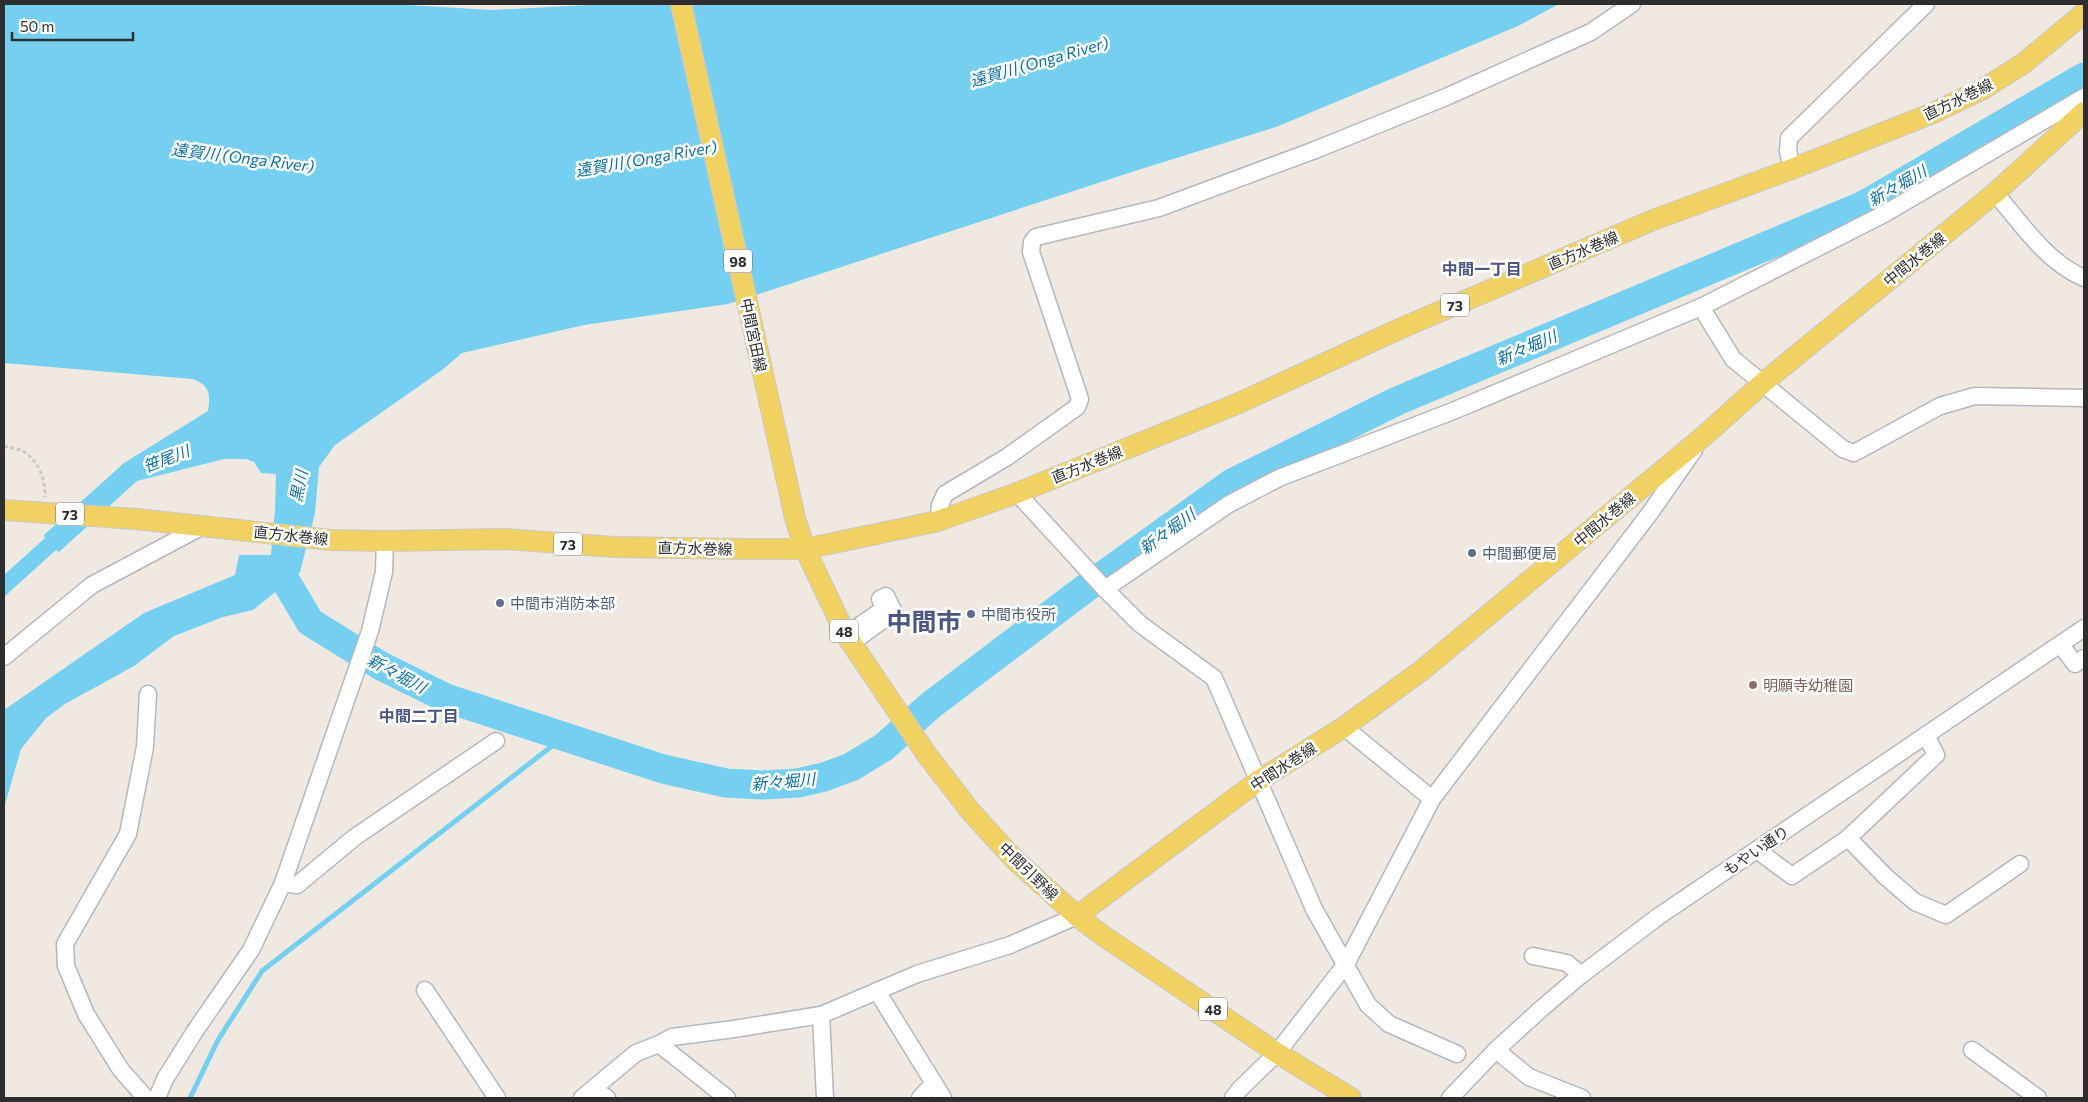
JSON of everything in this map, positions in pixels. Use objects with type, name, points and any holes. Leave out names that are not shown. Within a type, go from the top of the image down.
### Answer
[{"type":"main road","name":"中間宮田線","points":[[681,4],[796,518],[805,549]]},
{"type":"main road","name":"直方水巻線","points":[[4,510],[136,519],[331,540],[385,542],[505,539],[614,547],[805,549],[938,520],[1017,493],[1239,403],[1397,330],[1654,220],[1792,169],[1933,113],[1982,89],[2024,63],[2084,13]]},
{"type":"main road","name":"中間水巻線","points":[[1077,916],[1258,781],[1344,727],[1421,671],[1704,436],[1764,382],[1995,193],[2084,112]]},
{"type":"main road","name":"中間引野線","points":[[805,549],[849,639],[895,708],[927,755],[971,812],[1015,860],[1077,916],[1102,935],[1278,1053],[1352,1098]]},
{"type":"street","points":[[938,520],[940,505],[945,494],[1007,457],[1077,408],[1080,399],[1031,252],[1032,242],[1036,237],[1159,208],[1315,150],[1446,97],[1591,32],[1632,4]]},
{"type":"street","points":[[1792,169],[1788,151],[1789,138],[1926,4]]},
{"type":"street","points":[[1105,590],[1229,504],[1280,478],[1453,411],[1701,307],[1884,214],[2084,97]]},
{"type":"street","points":[[1995,193],[2044,250],[2064,267],[2084,278]]},
{"type":"street","points":[[1701,307],[1733,359],[1764,382],[1843,449],[1854,453],[1940,406],[1975,396],[2084,398]]},
{"type":"street","points":[[1233,1098],[1278,1053],[1346,964],[1432,799],[1650,513],[1704,436]]},
{"type":"street","points":[[1017,493],[1105,590],[1140,624],[1214,678],[1314,909],[1368,1005],[1389,1024],[1457,1054]]},
{"type":"street","points":[[4,657],[92,585],[201,526]]},
{"type":"street","points":[[157,1098],[165,1079],[195,1031],[251,950],[283,883],[353,674],[370,630],[384,572],[385,542]]},
{"type":"street","name":"もやい通り","points":[[1450,1098],[1496,1050],[1581,975],[1659,916],[2084,628]]},
{"type":"street","points":[[2061,644],[2075,664],[2084,658]]},
{"type":"street","points":[[146,1098],[122,1070],[86,1014],[66,966],[65,944],[128,834],[146,747],[148,694]]},
{"type":"street","points":[[1344,727],[1432,799]]},
{"type":"street","points":[[1757,850],[1792,876],[1848,838],[1936,755],[1926,735]]},
{"type":"street","points":[[283,883],[297,885],[355,837],[496,741]]},
{"type":"street","points":[[1848,838],[1886,877],[1915,902],[1946,915],[2020,864]]},
{"type":"street","points":[[594,1095],[636,1053],[672,1037],[821,1015],[917,974],[1010,945],[1077,916]]},
{"type":"street","points":[[1534,956],[1567,963],[1581,975]]},
{"type":"street","points":[[425,990],[497,1098]]},
{"type":"street","points":[[877,991],[943,1098]]},
{"type":"street","points":[[821,1015],[825,1098]]},
{"type":"street","points":[[659,1044],[727,1098]]},
{"type":"street","points":[[1496,1050],[1529,1077],[1582,1098]]},
{"type":"street","points":[[1972,1050],[2038,1098]]},
{"type":"street","points":[[920,1098],[934,1083]]},
{"type":"path","points":[[4,446],[26,452],[38,467],[46,484],[43,506]]},
{"type":"water","points":[[4,4],[391,4],[492,10],[606,4],[1559,4],[1518,26],[1276,127],[1141,169],[728,304],[584,325],[462,353],[442,370],[335,445],[319,467],[315,513],[300,572],[253,610],[223,617],[174,636],[134,666],[65,704],[46,718],[21,749],[4,808],[4,710],[144,613],[235,575],[239,555],[271,555],[276,474],[261,473],[254,462],[246,459],[224,459],[137,481],[59,552],[56,550],[4,597],[4,575],[45,538],[44,535],[124,463],[208,411],[209,395],[208,390],[202,384],[192,379],[4,363]]},
{"type":"waterway","name":"新々堀川","points":[[282,575],[310,622],[381,666],[446,698],[663,769],[726,783],[763,785],[798,783],[824,777],[851,767],[884,747],[931,705],[1087,587],[1232,483],[1397,401],[1864,205],[2084,77]]},
{"type":"waterway","points":[[190,1098],[218,1040],[262,971],[552,746],[559,736]]},
{"type":"place","name":"中間郵便局","points":[[1472,553]]},
{"type":"place","name":"中間市消防本部","points":[[500,603]]},
{"type":"place","name":"中間市役所","points":[[971,614]]},
{"type":"place","name":"明願寺幼稚園","points":[[1753,685]]},
{"type":"district","name":"中間一丁目","points":[[1482,268]]},
{"type":"district","name":"中間市","points":[[924,621]]},
{"type":"district","name":"中間二丁目","points":[[419,715]]},
{"type":"water label","name":"遠賀川 (Onga River)","points":[[1039,61]]},
{"type":"water label","name":"遠賀川 (Onga River)","points":[[243,157]]},
{"type":"water label","name":"遠賀川 (Onga River)","points":[[646,158]]},
{"type":"water label","name":"笹尾川","points":[[166,458]]},
{"type":"water label","name":"黒川","points":[[298,486]]}]
